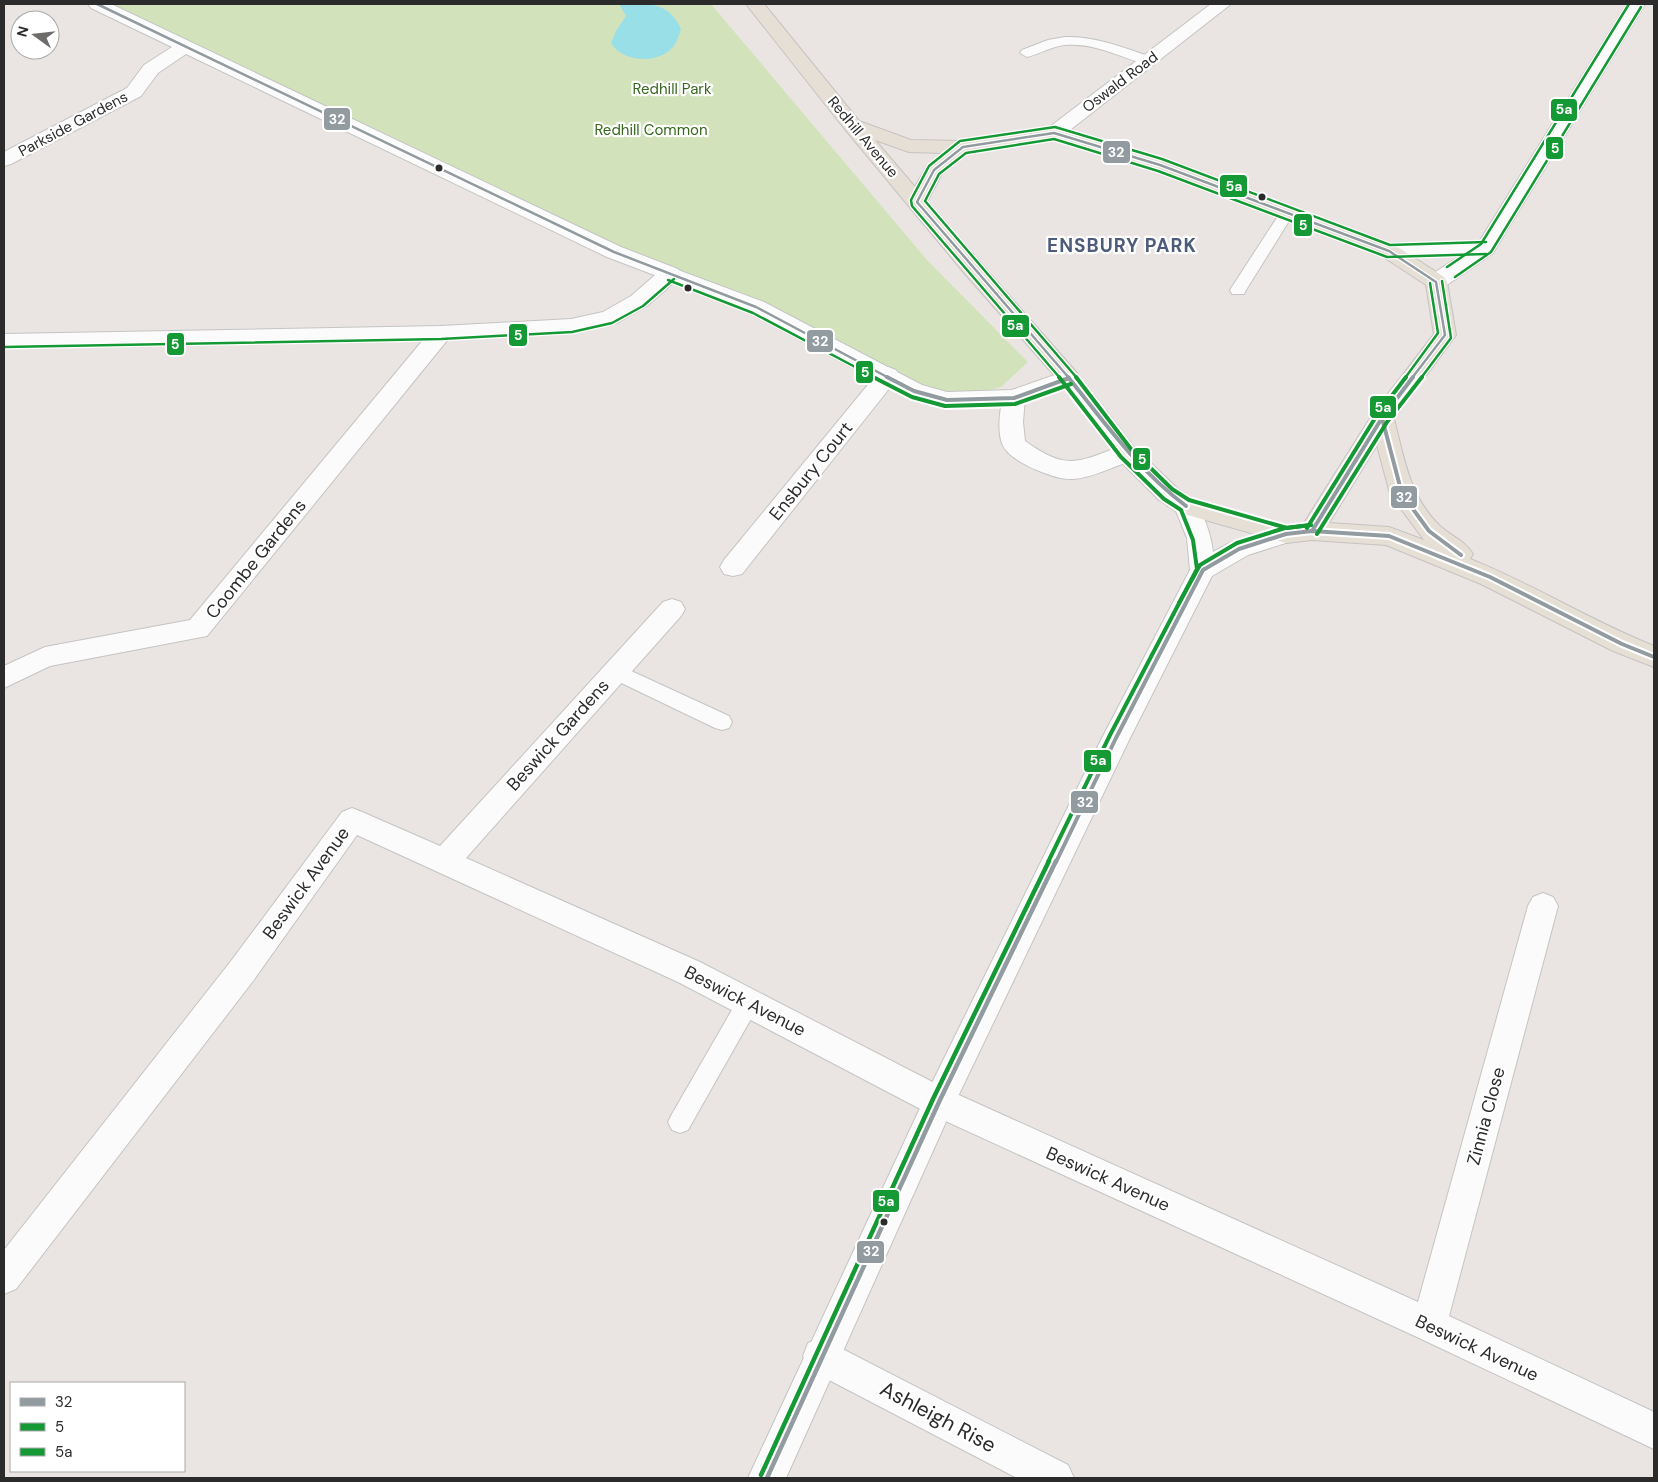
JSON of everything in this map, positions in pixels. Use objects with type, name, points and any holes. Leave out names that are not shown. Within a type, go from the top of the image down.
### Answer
[{"type":"main road","name":"Redhill Avenue","points":[[754,4],[851,124],[1069,378],[1126,453],[1168,494],[1186,506],[1286,534],[1312,531],[1389,536],[1490,578]]},
{"type":"main road","points":[[851,124],[909,146],[964,147]]},
{"type":"main road","points":[[1054,133],[1160,165],[1389,251],[1436,282],[1446,335],[1382,418],[1312,531]]},
{"type":"main road","name":"Oswald Road","points":[[917,202],[934,170],[964,147],[1054,133]]},
{"type":"main road","points":[[1382,418],[1402,494],[1429,531],[1490,578],[1622,644],[1654,657]]},
{"type":"street","points":[[97,4],[614,252],[756,307],[888,375],[914,391],[947,400],[1014,398],[1069,378]]},
{"type":"street","points":[[1436,282],[1486,248],[1636,4]]},
{"type":"street","name":"Oswald Road","points":[[1054,133],[1149,61],[1213,7]]},
{"type":"street","name":"Parkside Gardens","points":[[4,160],[134,92],[151,69],[185,47]]},
{"type":"street","points":[[1389,251],[1486,248]]},
{"type":"street","points":[[4,341],[441,333],[571,326],[609,318],[639,301],[670,274]]},
{"type":"street","name":"Coombe Gardens","points":[[4,678],[45,657],[198,629],[441,333]]},
{"type":"street","name":"Ensbury Court","points":[[734,567],[888,375]]},
{"type":"street","points":[[1014,398],[1011,422],[1014,445],[1050,466],[1077,471],[1126,453]]},
{"type":"street","points":[[1186,506],[1199,538],[1204,570]]},
{"type":"street","points":[[766,1478],[939,1102],[1112,747],[1204,570],[1239,549],[1286,534]]},
{"type":"street","name":"Beswick Gardens","points":[[444,862],[672,609]]},
{"type":"street","name":"Beswick Avenue","points":[[4,1277],[242,971],[352,820],[689,972],[939,1102],[1429,1325],[1654,1431]]},
{"type":"street","name":"Zinnia Close","points":[[1429,1325],[1543,906]]},
{"type":"street","name":"Ashleigh Rise","points":[[821,1356],[1055,1478]]},
{"type":"lane","points":[[1028,53],[1055,43],[1077,41],[1104,46],[1149,61]]},
{"type":"lane","points":[[1238,290],[1287,213]]},
{"type":"lane","points":[[616,672],[722,722]]},
{"type":"lane","points":[[680,1122],[748,1002]]},
{"type":"green space","name":"Redhill Common","points":[[97,4],[711,4],[927,260],[1028,362],[1001,387],[947,400],[670,274]]},
{"type":"water","points":[[619,4],[647,4],[663,8],[670,13],[681,29],[673,47],[659,57],[650,59],[631,57],[616,49],[611,43],[626,16]]},
{"type":"transit line","name":"32","points":[[97,4],[614,252],[756,307],[914,391],[947,400],[1014,398],[1069,378]]},
{"type":"transit line","name":"5a","points":[[1447,267],[1481,244],[1629,4]]},
{"type":"transit line","name":"5","points":[[1455,277],[1491,252],[1641,7]]},
{"type":"transit line","name":"5a","points":[[761,1475],[933,1099],[1110,735],[1197,569],[1193,540],[1181,510],[1164,499],[1121,457],[1064,382],[912,206],[911,200],[929,166],[960,141],[1055,127],[1162,159],[1390,245],[1486,242]]},
{"type":"transit line","name":"32","points":[[1186,506],[1168,493],[1136,463],[1013,311],[917,202],[934,170],[963,147],[1054,133],[1160,165],[1389,251],[1436,282],[1445,335],[1382,418],[1312,531]]},
{"type":"transit line","name":"5","points":[[1311,525],[1287,528],[1189,500],[1172,489],[1131,449],[1074,374],[925,201],[939,174],[966,153],[1054,139],[1158,171],[1387,257],[1486,254]]},
{"type":"transit line","name":"5","points":[[4,347],[441,339],[572,332],[612,323],[643,306],[674,279]]},
{"type":"transit line","name":"5","points":[[668,280],[753,313],[912,397],[945,406],[1015,404],[1071,384]]},
{"type":"transit line","name":"5","points":[[1317,534],[1387,422],[1451,338],[1442,281]]},
{"type":"transit line","name":"5a","points":[[1307,528],[1377,415],[1438,333],[1430,283]]},
{"type":"transit line","name":"32","points":[[1382,418],[1402,494],[1429,531],[1461,555]]},
{"type":"transit line","name":"5a","points":[[1179,603],[1200,565],[1237,543],[1285,528],[1311,525]]},
{"type":"transit line","name":"32","points":[[767,1478],[939,1102],[1116,738],[1203,570],[1239,549],[1286,534],[1312,531],[1389,536],[1490,577],[1622,644],[1654,657]]},
{"type":"district","name":"ENSBURY PARK","points":[[1122,245]]},
{"type":"park label","name":"Redhill Park","points":[[672,89]]}]
